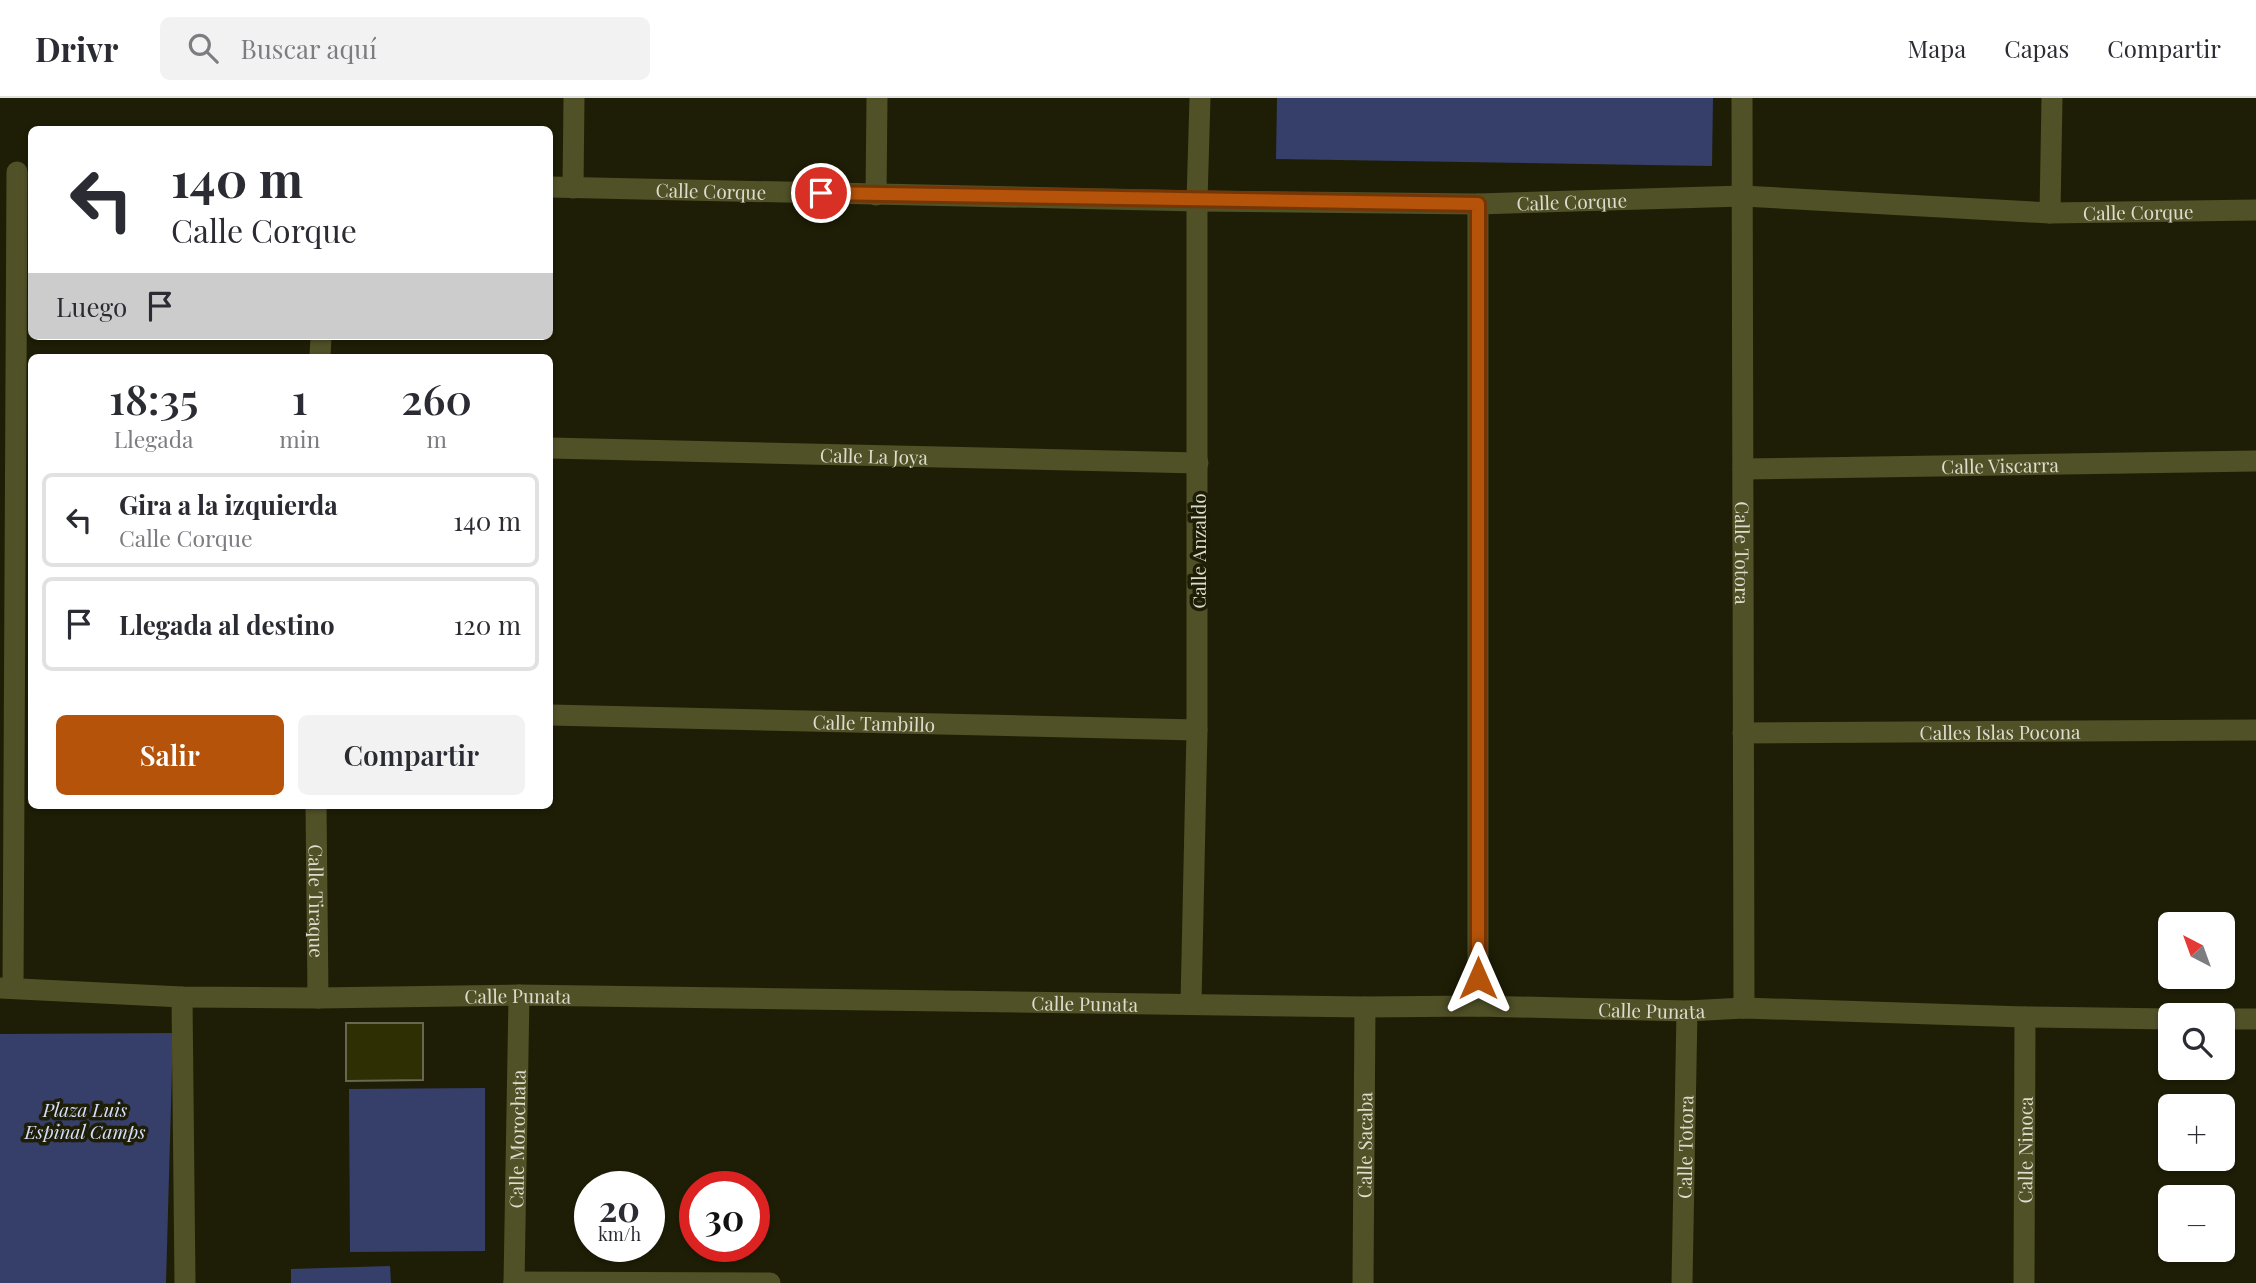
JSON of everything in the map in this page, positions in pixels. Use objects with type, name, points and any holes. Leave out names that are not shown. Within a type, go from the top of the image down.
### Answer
[{"type":"street","points":[[573,188],[574,98]]},
{"type":"street","points":[[876,195],[877,98]]},
{"type":"street","name":"Calle Anzaldo","points":[[1191,1003],[1197,730],[1199,98]]},
{"type":"street","name":"Calle Totora","points":[[1742,98],[1744,1009]]},
{"type":"street","points":[[2050,213],[2052,98]]},
{"type":"street","points":[[6,988],[16,172]]},
{"type":"street","name":"Calle Corque","points":[[553,187],[1197,201],[1478,204],[1743,196],[2050,213],[2256,210]]},
{"type":"street","points":[[1478,204],[1478,1006]]},
{"type":"street","name":"Calle La Joya","points":[[553,448],[1198,463]]},
{"type":"street","name":"Calle Viscarra","points":[[1743,469],[2256,461]]},
{"type":"street","name":"Calle Tambillo","points":[[553,715],[1197,730]]},
{"type":"street","name":"Calles Islas Pocona","points":[[1743,733],[2256,730]]},
{"type":"street","name":"Calle Tiraque","points":[[316,809],[318,998]]},
{"type":"street","name":"Calle Punata","points":[[6,988],[182,996],[318,998],[519,995],[1365,1007],[1478,1006],[1687,1011],[1744,1009],[2158,1018]]},
{"type":"street","name":"Calle Morochata","points":[[514,1283],[519,995]]},
{"type":"street","points":[[182,996],[185,1283]]},
{"type":"street","name":"Calle Sacaba","points":[[1363,1283],[1365,1007]]},
{"type":"street","name":"Calle Totora","points":[[1682,1283],[1687,1011]]},
{"type":"street","name":"Calle Ninoca","points":[[2024,1283],[2025,1017]]},
{"type":"street","points":[[2235,1019],[2256,1019]]},
{"type":"street","points":[[514,1283],[770,1283]]},
{"type":"green space","points":[[1277,98],[1713,98],[1712,166],[1276,159]]},
{"type":"green space","name":"Plaza Luis Espinal Camps","points":[[173,1033],[166,1283],[0,1283],[0,1034]]},
{"type":"green space","points":[[485,1088],[485,1251],[350,1252],[349,1089]]},
{"type":"green space","points":[[390,1266],[391,1283],[291,1283],[291,1269]]},
{"type":"building","points":[[346,1023],[423,1023],[423,1080],[346,1081]]},
{"type":"route","points":[[821,193],[1478,204],[1478,978]]}]
